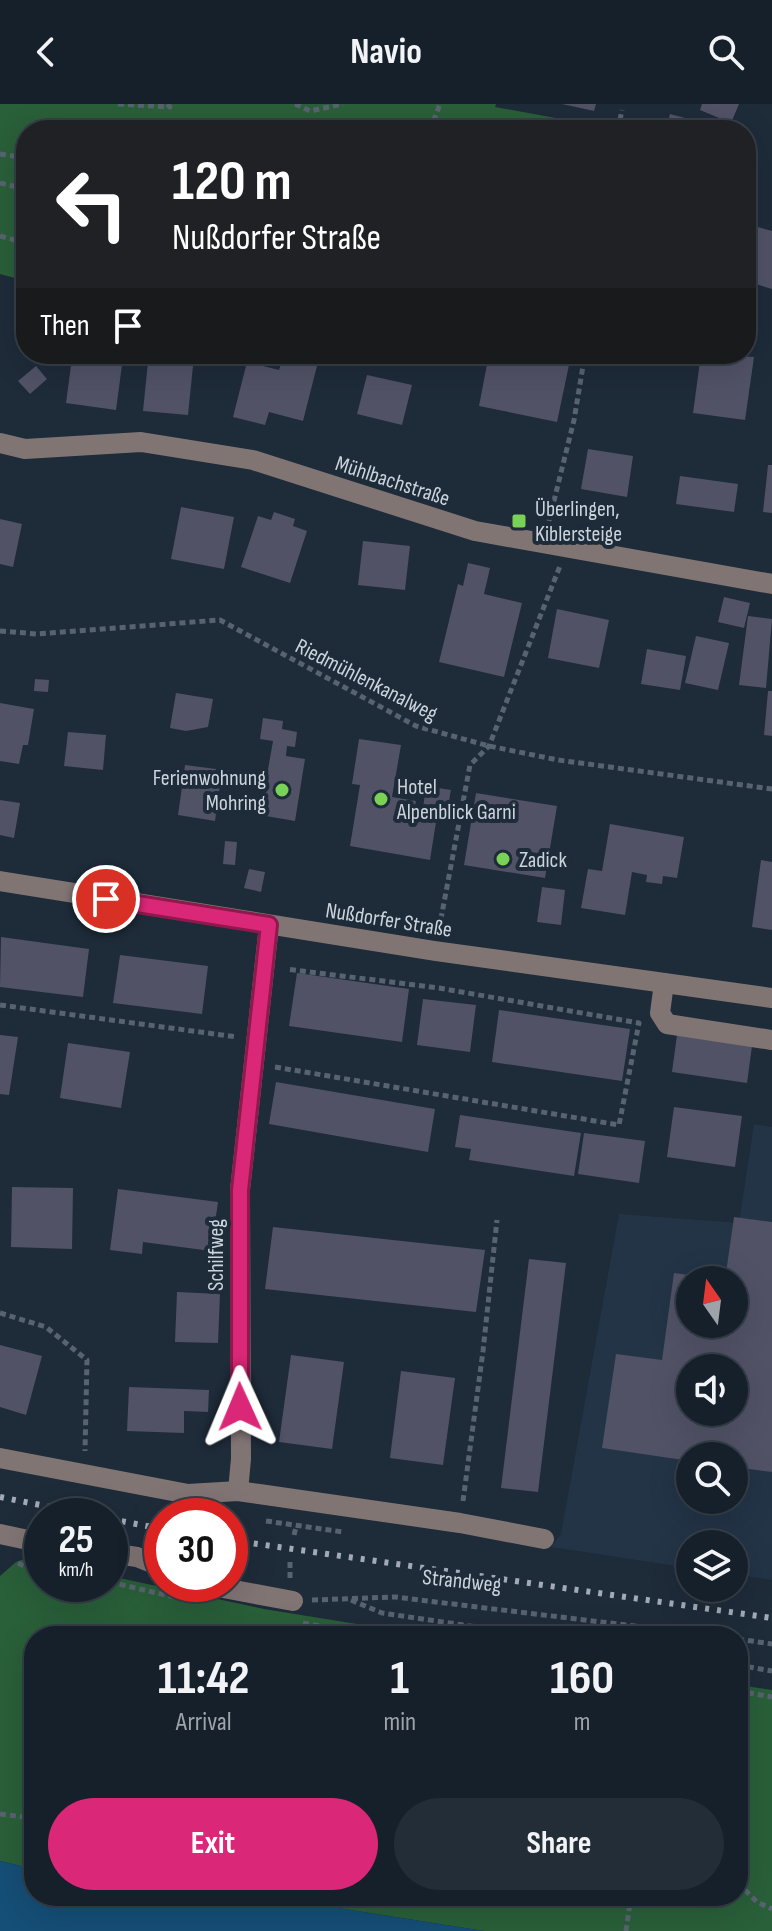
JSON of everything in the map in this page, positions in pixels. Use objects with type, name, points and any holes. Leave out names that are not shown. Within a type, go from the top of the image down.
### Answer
[{"type":"street","name":"Mühlbachstraße","points":[[0,443],[25,449],[141,442],[253,460],[475,531],[772,584]]},
{"type":"street","name":"Nußdorfer Straße","points":[[0,881],[269,925],[772,998]]},
{"type":"street","name":"Schilfweg","points":[[238,1491],[241,1459],[240,1190],[269,925]]},
{"type":"street","points":[[664,983],[660,1013],[667,1024],[772,1040]]},
{"type":"street","points":[[0,1458],[188,1494],[238,1491],[460,1523],[544,1539]]},
{"type":"street","points":[[0,1534],[24,1539]]},
{"type":"street","points":[[248,1593],[293,1601]]},
{"type":"path","points":[[118,104],[170,107],[167,104]]},
{"type":"path","points":[[295,104],[310,111],[343,104]]},
{"type":"path","points":[[620,120],[622,110]]},
{"type":"path","points":[[544,542],[574,420],[583,364]]},
{"type":"path","points":[[439,929],[470,765],[489,746],[552,586]]},
{"type":"path","name":"Riedmühlenkanalweg","points":[[0,631],[37,634],[220,620],[416,726],[489,746],[558,760],[772,789]]},
{"type":"path","points":[[254,1063],[619,1125],[639,1023],[439,988],[265,967]]},
{"type":"path","points":[[436,978],[439,988]]},
{"type":"path","points":[[0,1005],[257,1040]]},
{"type":"path","points":[[460,1523],[497,1220]]},
{"type":"path","points":[[0,1313],[46,1327],[87,1360],[84,1476]]},
{"type":"path","points":[[255,1519],[296,1527],[294,1535]]},
{"type":"path","points":[[290,1562],[290,1573]]},
{"type":"path","name":"Strandweg","points":[[293,1601],[395,1597],[620,1626]]},
{"type":"path","points":[[350,1600],[382,1613],[470,1626]]},
{"type":"path","points":[[748,1640],[772,1644]]},
{"type":"path","points":[[748,1667],[772,1671]]},
{"type":"path","points":[[748,1693],[772,1697]]},
{"type":"path","points":[[0,1814],[24,1817]]},
{"type":"path","points":[[748,1893],[757,1902],[772,1909]]},
{"type":"path","points":[[626,1931],[630,1906]]},
{"type":"shaded area","points":[[754,1124],[772,1127],[772,1580],[748,1576],[748,1530],[676,1530],[676,1566],[551,1547],[561,1534],[619,1214],[739,1223]]},
{"type":"green space","points":[[0,104],[496,104],[495,107],[566,120],[16,120],[16,278],[0,274]]},
{"type":"green space","points":[[24,1559],[24,1602],[128,1602],[128,1580],[144,1583],[144,1602],[231,1602],[369,1626],[24,1626],[24,1867],[0,1861],[0,1576]]},
{"type":"green space","points":[[748,1686],[772,1690],[772,1931],[484,1931],[338,1908],[306,1906],[748,1906]]},
{"type":"water","points":[[0,1861],[24,1867],[24,1906],[306,1906],[338,1908],[484,1931],[0,1931]]},
{"type":"building","points":[[562,104],[596,104],[594,111]]},
{"type":"building","points":[[702,104],[739,104],[732,120],[724,120],[700,110]]},
{"type":"building","points":[[670,114],[693,120],[668,120]]},
{"type":"building","points":[[756,227],[772,231],[772,289],[756,284]]},
{"type":"building","points":[[71,364],[122,365],[116,410],[66,403]]},
{"type":"building","points":[[148,364],[193,366],[188,415],[143,411]]},
{"type":"building","points":[[246,364],[279,370],[281,364],[317,366],[303,421],[269,412],[265,425],[233,417]]},
{"type":"building","points":[[487,364],[569,365],[557,422],[479,406]]},
{"type":"building","points":[[700,364],[753,364],[745,420],[693,413]]},
{"type":"building","points":[[36,366],[47,379],[30,394],[18,381]]},
{"type":"building","points":[[367,375],[412,385],[402,425],[357,414]]},
{"type":"building","points":[[588,449],[633,456],[627,497],[581,489]]},
{"type":"building","points":[[768,465],[772,465],[772,513],[763,512]]},
{"type":"building","points":[[680,476],[738,484],[734,512],[676,504]]},
{"type":"building","points":[[181,507],[234,517],[224,569],[171,559]]},
{"type":"building","points":[[274,512],[295,519],[293,526],[307,531],[290,583],[241,567],[258,516],[271,520]]},
{"type":"building","points":[[0,519],[22,524],[13,567],[0,564]]},
{"type":"building","points":[[363,541],[410,546],[405,590],[358,585]]},
{"type":"building","points":[[468,563],[490,568],[484,594],[522,603],[504,677],[439,662],[458,584],[463,586]]},
{"type":"building","points":[[724,597],[750,603],[744,628],[718,622]]},
{"type":"building","points":[[557,609],[609,620],[599,668],[548,658]]},
{"type":"building","points":[[748,616],[772,619],[766,688],[739,685]]},
{"type":"building","points":[[696,636],[729,643],[718,690],[685,683]]},
{"type":"building","points":[[647,649],[686,656],[680,690],[641,684]]},
{"type":"building","points":[[35,679],[49,680],[48,692],[34,691]]},
{"type":"building","points":[[768,691],[772,691],[772,736],[764,735]]},
{"type":"building","points":[[176,693],[213,699],[208,727],[186,731],[170,728]]},
{"type":"building","points":[[0,703],[34,709],[28,745],[23,745],[19,764],[0,761]]},
{"type":"building","name":"Ferienwohnung Mohring","points":[[263,718],[283,721],[282,729],[297,732],[295,747],[287,746],[286,756],[305,759],[295,821],[260,815],[273,741],[260,739]]},
{"type":"building","points":[[68,732],[106,735],[103,770],[64,766]]},
{"type":"building","name":"Hotel Alpenblick Garni","points":[[359,739],[401,745],[392,797],[416,801],[414,812],[437,816],[430,860],[350,846],[360,785],[352,784]]},
{"type":"building","points":[[185,765],[216,769],[214,785],[220,785],[215,821],[178,815]]},
{"type":"building","points":[[227,770],[244,773],[241,788],[225,785]]},
{"type":"building","points":[[426,786],[451,790],[447,812],[423,808]]},
{"type":"building","points":[[476,793],[557,806],[545,878],[464,865]]},
{"type":"building","points":[[0,800],[20,803],[14,838],[0,835]]},
{"type":"building","points":[[610,824],[684,837],[677,878],[663,876],[662,884],[646,882],[647,875],[632,872],[625,915],[581,908],[588,869],[602,871]]},
{"type":"building","points":[[225,841],[237,842],[235,865],[223,864]]},
{"type":"building","points":[[761,860],[772,862],[772,930],[752,927]]},
{"type":"building","points":[[249,869],[265,872],[261,892],[244,888]]},
{"type":"building","points":[[542,887],[565,890],[561,925],[537,922]]},
{"type":"building","points":[[1,937],[89,949],[83,997],[0,987]]},
{"type":"building","points":[[120,955],[208,966],[202,1014],[113,1003]]},
{"type":"building","points":[[297,973],[409,989],[402,1042],[289,1026]]},
{"type":"building","points":[[423,999],[476,1005],[470,1052],[417,1045]]},
{"type":"building","points":[[499,1010],[630,1029],[622,1081],[492,1062]]},
{"type":"building","points":[[0,1035],[18,1037],[9,1095],[0,1094]]},
{"type":"building","points":[[677,1035],[752,1046],[747,1083],[672,1072]]},
{"type":"building","points":[[68,1043],[130,1052],[121,1108],[60,1098]]},
{"type":"building","points":[[276,1082],[435,1109],[428,1152],[269,1124]]},
{"type":"building","points":[[674,1107],[742,1116],[735,1167],[667,1157]]},
{"type":"building","points":[[460,1115],[581,1133],[574,1176],[469,1160],[471,1149],[455,1147]]},
{"type":"building","points":[[584,1133],[645,1141],[639,1183],[578,1174]]},
{"type":"building","points":[[12,1187],[73,1188],[72,1249],[11,1247]]},
{"type":"building","points":[[118,1189],[218,1202],[211,1251],[143,1242],[142,1254],[110,1250]]},
{"type":"building","points":[[734,1217],[772,1222],[772,1472],[748,1469],[748,1442],[676,1442],[676,1459],[602,1448],[616,1354],[662,1360],[674,1273],[676,1338],[748,1338],[748,1266],[727,1266]]},
{"type":"building","points":[[273,1227],[485,1250],[476,1312],[265,1289]]},
{"type":"building","points":[[529,1259],[566,1263],[538,1492],[501,1488]]},
{"type":"building","points":[[177,1292],[220,1294],[218,1343],[175,1342]]},
{"type":"building","points":[[0,1345],[42,1356],[26,1415],[0,1407]]},
{"type":"building","points":[[291,1355],[344,1362],[332,1449],[279,1442]]},
{"type":"building","points":[[401,1371],[455,1378],[443,1465],[390,1458]]},
{"type":"building","points":[[129,1387],[209,1390],[208,1412],[184,1411],[184,1433],[127,1431]]},
{"type":"railway","points":[[0,1497],[24,1502]]},
{"type":"railway","points":[[128,1522],[144,1526]]},
{"type":"railway","points":[[248,1543],[772,1618]]},
{"type":"place","name":"Überlingen, Kiblersteige","points":[[519,521]]},
{"type":"place","name":"Ferienwohnung Mohring","points":[[282,790]]},
{"type":"place","name":"Hotel Alpenblick Garni","points":[[381,799]]},
{"type":"place","name":"Zadick","points":[[503,859]]},
{"type":"route","points":[[106,899],[269,925],[240,1190],[240,1407]]}]
